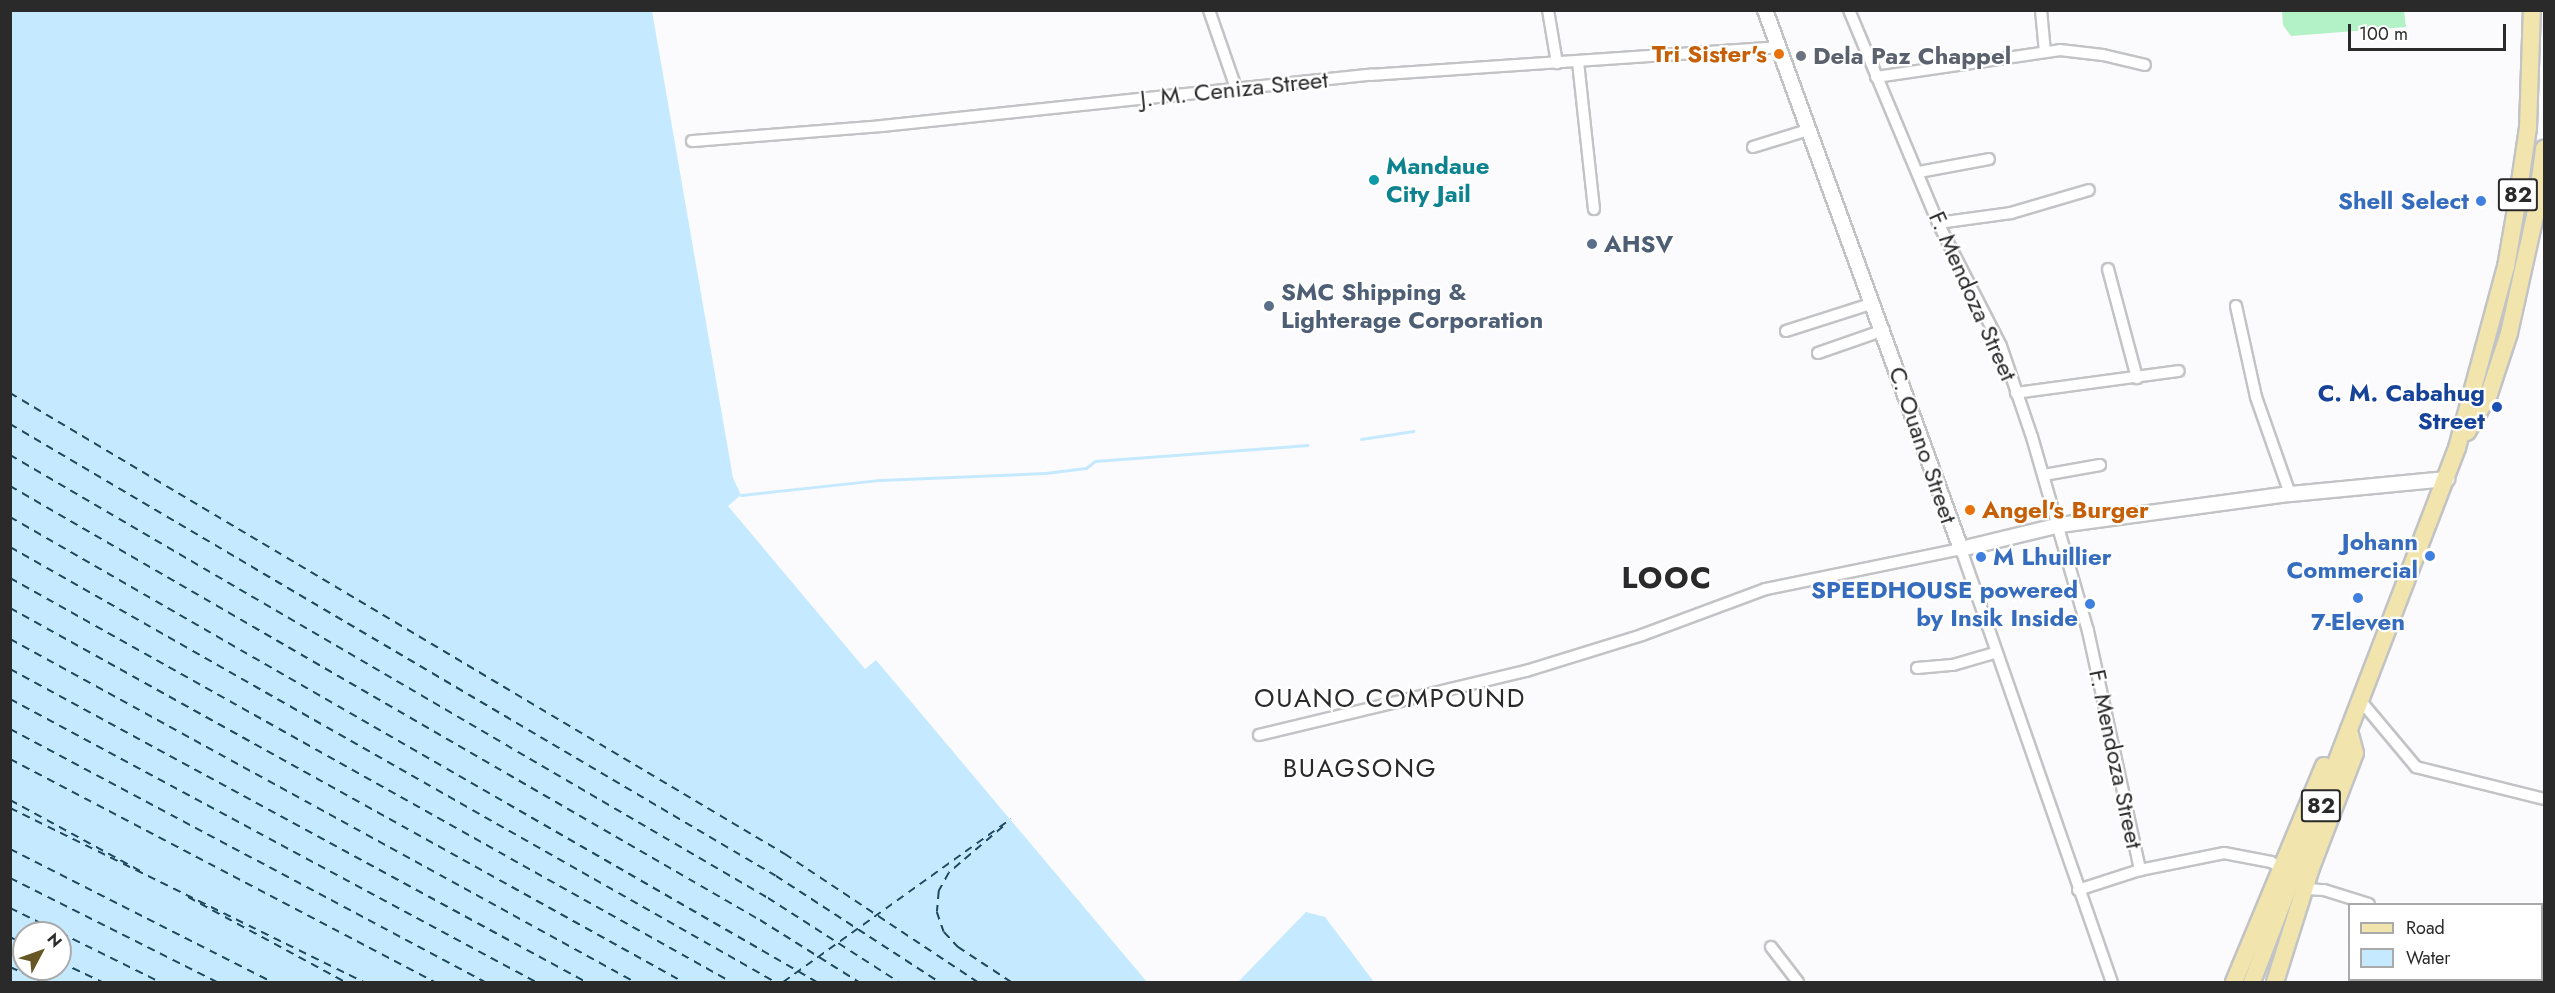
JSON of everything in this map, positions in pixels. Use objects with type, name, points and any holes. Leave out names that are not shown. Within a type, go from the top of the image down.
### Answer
[{"type":"main road","name":"82","points":[[2252,982],[2457,448],[2506,267],[2514,221],[2527,144],[2532,10]]},
{"type":"main road","name":"82","points":[[2457,448],[2489,394],[2509,333],[2535,216],[2544,149]]},
{"type":"main road","points":[[2234,982],[2282,868],[2419,522],[2433,515]]},
{"type":"main road","points":[[2275,982],[2316,890],[2311,868],[2355,753],[2349,730]]},
{"type":"street","points":[[1209,10],[1236,88]]},
{"type":"street","points":[[1548,10],[1557,63]]},
{"type":"street","name":"C. Ouano Street","points":[[1765,10],[1884,330],[1961,549],[1994,653],[2112,982]]},
{"type":"street","name":"F. Mendoza Street","points":[[1849,10],[1919,172],[1938,223],[2001,346],[2060,525],[2088,631],[2140,870]]},
{"type":"street","points":[[2042,10],[2046,52]]},
{"type":"street","name":"J. M. Ceniza Street","points":[[692,141],[882,126],[1236,88],[1777,47]]},
{"type":"street","points":[[1876,77],[2060,50],[2103,55],[2145,65]]},
{"type":"street","points":[[1578,62],[1594,209]]},
{"type":"street","points":[[1753,147],[1808,130]]},
{"type":"street","points":[[1919,172],[1989,159]]},
{"type":"street","points":[[1938,223],[2011,213],[2089,190]]},
{"type":"street","points":[[2108,269],[2137,378]]},
{"type":"street","points":[[1786,332],[1874,303]]},
{"type":"street","points":[[2236,306],[2256,397],[2290,494]]},
{"type":"street","points":[[1818,353],[1884,330]]},
{"type":"street","points":[[2016,393],[2180,371]]},
{"type":"street","points":[[2044,475],[2100,465]]},
{"type":"street","points":[[1259,735],[1526,671],[1642,635],[1766,589],[1961,549],[2060,525],[2290,494],[2447,479]]},
{"type":"street","points":[[1917,668],[1953,665],[1994,653]]},
{"type":"street","points":[[2360,700],[2416,767],[2544,799]]},
{"type":"street","points":[[2078,890],[2140,870],[2224,853],[2271,862],[2282,868]]},
{"type":"street","points":[[2316,890],[2365,903]]},
{"type":"street","points":[[1771,947],[1798,982]]},
{"type":"green space","points":[[2282,11],[2404,11],[2406,27],[2291,36],[2283,25]]},
{"type":"water","points":[[10,11],[652,11],[733,478],[741,495],[728,506],[865,669],[876,660],[1147,982],[11,982]]},
{"type":"water","points":[[1306,912],[1325,917],[1374,982],[1238,982]]},
{"type":"waterway","points":[[1361,439],[1413,431]]},
{"type":"waterway","points":[[741,495],[880,480],[1045,473],[1086,468],[1095,461],[1307,445]]},
{"type":"ferry route","points":[[10,393],[785,854],[978,982]]},
{"type":"ferry route","points":[[10,424],[776,876],[939,982]]},
{"type":"ferry route","points":[[10,455],[768,898],[899,982]]},
{"type":"ferry route","points":[[10,486],[760,920],[859,982]]},
{"type":"ferry route","points":[[10,517],[817,982]]},
{"type":"ferry route","points":[[10,547],[775,982]]},
{"type":"ferry route","points":[[10,578],[731,982]]},
{"type":"ferry route","points":[[10,608],[683,982]]},
{"type":"ferry route","points":[[10,639],[635,982]]},
{"type":"ferry route","points":[[10,669],[586,982]]},
{"type":"ferry route","points":[[10,699],[536,982]]},
{"type":"ferry route","points":[[10,729],[485,982]]},
{"type":"ferry route","points":[[10,759],[434,982]]},
{"type":"ferry route","points":[[10,800],[144,873]]},
{"type":"ferry route","points":[[10,808],[364,982]]},
{"type":"ferry route","points":[[783,982],[1011,819]]},
{"type":"ferry route","points":[[1003,827],[949,873],[939,891],[937,912],[944,932],[958,947],[1011,982]]},
{"type":"ferry route","points":[[10,849],[272,982]]},
{"type":"ferry route","points":[[10,878],[217,982]]},
{"type":"ferry route","points":[[188,897],[345,982]]},
{"type":"ferry route","points":[[10,908],[160,982]]},
{"type":"ferry route","points":[[10,967],[43,982]]},
{"type":"ferry route","points":[[72,968],[102,982]]},
{"type":"place","name":"Tri Sister's","points":[[1779,54]]},
{"type":"place","name":"Dela Paz Chappel","points":[[1801,56]]},
{"type":"place","name":"Mandaue City Jail","points":[[1374,180]]},
{"type":"place","name":"Shell Select","points":[[2481,201]]},
{"type":"place","name":"AHSV","points":[[1592,244]]},
{"type":"place","name":"SMC Shipping & Lighterage Corporation","points":[[1269,306]]},
{"type":"place","name":"C. M. Cabahug Street","points":[[2497,407]]},
{"type":"place","name":"Angel's Burger","points":[[1970,510]]},
{"type":"place","name":"Johann Commercial","points":[[2430,556]]},
{"type":"place","name":"M Lhuillier","points":[[1981,557]]},
{"type":"place","name":"7-Eleven","points":[[2358,598]]},
{"type":"place","name":"SPEEDHOUSE powered by Insik Inside","points":[[2090,604]]},
{"type":"district","name":"LOOC","points":[[1667,578]]},
{"type":"district","name":"OUANO COMPOUND","points":[[1390,699]]},
{"type":"district","name":"BUAGSONG","points":[[1360,769]]}]
